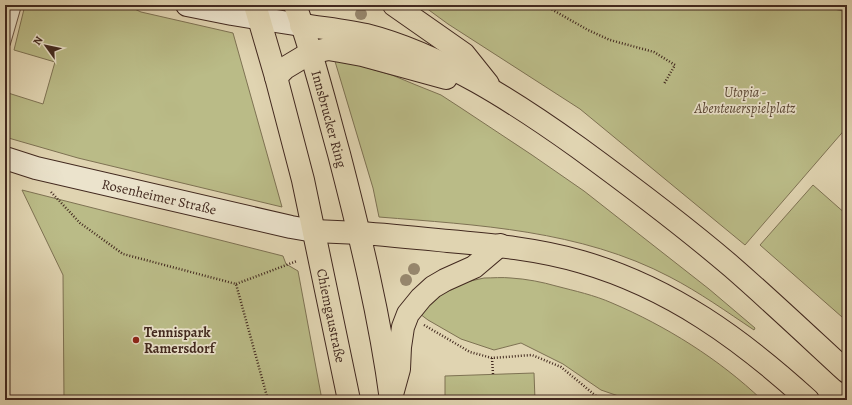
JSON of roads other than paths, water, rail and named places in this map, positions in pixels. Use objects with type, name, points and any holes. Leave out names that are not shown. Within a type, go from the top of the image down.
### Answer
[{"type":"main road","points":[[187,5],[256,12],[301,25],[367,35],[444,65],[494,91],[554,130],[655,204],[733,268],[847,372]]},
{"type":"main road","name":"Innsbrucker Ring","points":[[295,5],[320,85],[360,234]]},
{"type":"main road","points":[[394,5],[464,54],[494,91]]},
{"type":"main road","points":[[256,12],[276,77],[304,180],[314,231],[500,245],[581,262],[615,273],[646,286],[683,305],[722,329],[757,356],[808,400]]},
{"type":"main road","points":[[276,77],[285,68],[310,53],[328,49],[362,55],[494,91]]},
{"type":"main road","name":"Rosenheimer Straße","points":[[5,158],[36,168],[314,231]]},
{"type":"main road","name":"Chiemgaustraße","points":[[314,231],[348,400]]},
{"type":"main road","points":[[360,234],[391,399]]},
{"type":"main road","points":[[391,399],[399,369],[403,327],[408,314],[421,298],[433,287],[474,267],[500,245]]},
{"type":"lane","points":[[5,43],[16,5]]},
{"type":"place","name":"Tennispark Ramersdorf","points":[[136,340]]},
{"type":"park label","name":"Utopia - Abenteuerspielplatz","points":[[745,100]]}]
